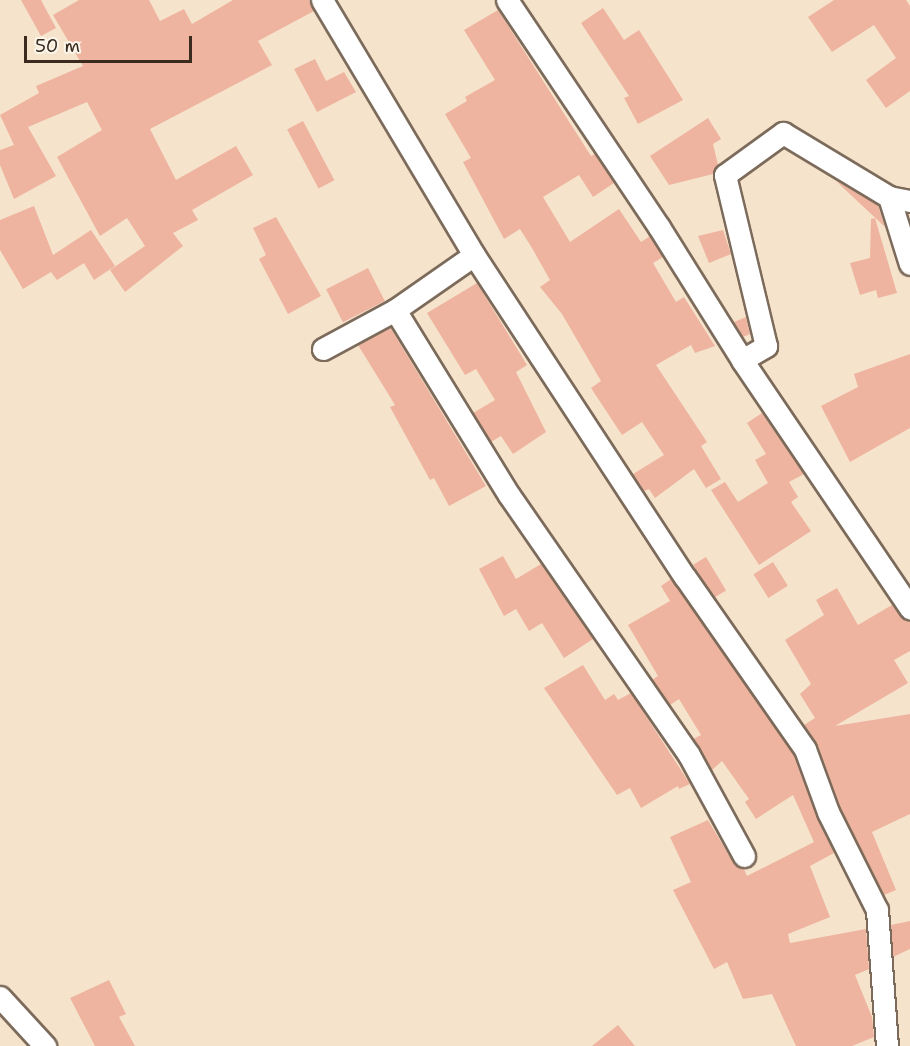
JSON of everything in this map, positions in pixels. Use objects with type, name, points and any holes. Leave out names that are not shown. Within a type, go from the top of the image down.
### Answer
[{"type":"street","points":[[322,0],[474,255],[685,577],[805,749],[828,812],[877,910],[887,1046]]},
{"type":"street","points":[[507,0],[659,227],[742,360],[910,608]]},
{"type":"street","points":[[742,360],[766,346],[724,175],[783,134],[889,196],[910,201]]},
{"type":"street","points":[[889,196],[910,264]]},
{"type":"street","points":[[323,349],[395,310],[474,255]]},
{"type":"street","points":[[395,310],[509,495],[688,755],[744,856]]},
{"type":"street","points":[[0,997],[45,1046]]},
{"type":"building","points":[[21,0],[41,0],[56,28],[41,36]]},
{"type":"building","points":[[79,0],[149,0],[160,21],[184,9],[192,24],[233,0],[309,0],[314,11],[258,41],[272,65],[150,129],[176,180],[236,146],[253,175],[192,210],[198,220],[173,233],[183,246],[125,292],[110,270],[145,246],[127,218],[100,236],[57,157],[102,130],[87,102],[28,127],[56,176],[14,199],[0,165],[0,150],[14,145],[0,115],[39,93],[36,86],[83,66],[53,15]]},
{"type":"building","points":[[834,0],[906,0],[910,6],[910,91],[886,108],[866,80],[896,58],[874,25],[832,52],[808,17]]},
{"type":"building","points":[[603,8],[624,40],[639,30],[683,100],[638,124],[624,98],[629,96],[581,23]]},
{"type":"building","points":[[498,10],[591,156],[595,154],[614,183],[593,197],[579,175],[543,197],[570,242],[619,209],[641,242],[650,236],[663,257],[653,263],[676,302],[684,297],[715,346],[695,353],[691,345],[656,365],[707,442],[701,446],[721,479],[706,488],[694,469],[655,498],[649,489],[644,491],[633,474],[664,455],[642,422],[622,435],[591,388],[601,381],[562,314],[540,287],[550,280],[532,248],[520,229],[504,239],[463,162],[471,158],[445,114],[467,101],[465,97],[495,80],[464,30]]},
{"type":"building","points":[[315,59],[326,81],[344,72],[356,92],[317,112],[294,69]]},
{"type":"building","points":[[708,118],[721,139],[713,144],[718,165],[713,174],[669,185],[650,156]]},
{"type":"building","points":[[303,121],[334,180],[319,189],[287,129]]},
{"type":"building","points":[[836,181],[878,205],[885,227]]},
{"type":"building","points":[[34,206],[53,255],[91,230],[115,266],[94,280],[84,263],[57,280],[51,272],[23,289],[0,250],[0,220]]},
{"type":"building","points":[[276,217],[321,296],[288,314],[259,259],[266,255],[253,228]]},
{"type":"building","points":[[875,218],[897,293],[878,298],[876,290],[860,295],[850,263],[870,258],[871,219]]},
{"type":"building","points":[[723,230],[731,254],[709,263],[698,236]]},
{"type":"building","points":[[368,268],[385,301],[343,322],[326,289]]},
{"type":"building","points":[[477,283],[527,365],[516,372],[546,432],[513,454],[501,436],[491,442],[473,413],[495,400],[476,369],[465,375],[427,313]]},
{"type":"building","points":[[746,317],[750,334],[743,337],[734,322]]},
{"type":"building","points":[[390,327],[486,486],[449,506],[434,478],[430,480],[390,407],[395,405],[358,345]]},
{"type":"building","points":[[910,354],[910,428],[850,462],[821,406],[858,387],[854,374]]},
{"type":"building","points":[[762,413],[804,474],[789,482],[798,497],[791,502],[811,531],[759,565],[711,490],[725,482],[738,502],[768,483],[755,460],[766,454],[747,423]]},
{"type":"building","points":[[503,556],[516,579],[541,564],[593,639],[564,658],[542,623],[529,631],[516,609],[504,616],[479,569]]},
{"type":"building","points":[[706,557],[726,590],[713,598],[693,565]]},
{"type":"building","points":[[773,562],[788,586],[768,598],[753,574]]},
{"type":"building","points":[[671,579],[794,755],[834,853],[810,866],[830,917],[788,934],[790,943],[866,929],[869,969],[855,975],[872,1017],[874,1037],[852,1046],[796,1046],[772,994],[743,999],[727,962],[714,969],[673,890],[691,882],[670,837],[708,820],[733,862],[744,869],[747,876],[814,842],[793,795],[756,819],[745,802],[749,799],[722,761],[712,770],[693,739],[701,735],[679,699],[670,705],[652,680],[658,676],[628,625],[670,601],[661,586]]},
{"type":"building","points":[[837,588],[858,625],[892,605],[900,616],[910,621],[910,651],[894,660],[908,683],[835,726],[910,714],[910,814],[872,832],[896,890],[884,895],[840,807],[817,744],[804,725],[815,718],[800,694],[811,684],[785,640],[824,615],[816,600]]},
{"type":"building","points":[[583,665],[605,700],[614,694],[618,700],[631,693],[690,784],[679,789],[678,786],[641,808],[630,788],[617,795],[544,688]]},
{"type":"building","points":[[910,921],[910,949],[893,957],[891,925]]},
{"type":"building","points":[[109,980],[126,1014],[119,1017],[135,1046],[95,1046],[70,998]]},
{"type":"building","points":[[618,1025],[635,1046],[592,1046]]}]
